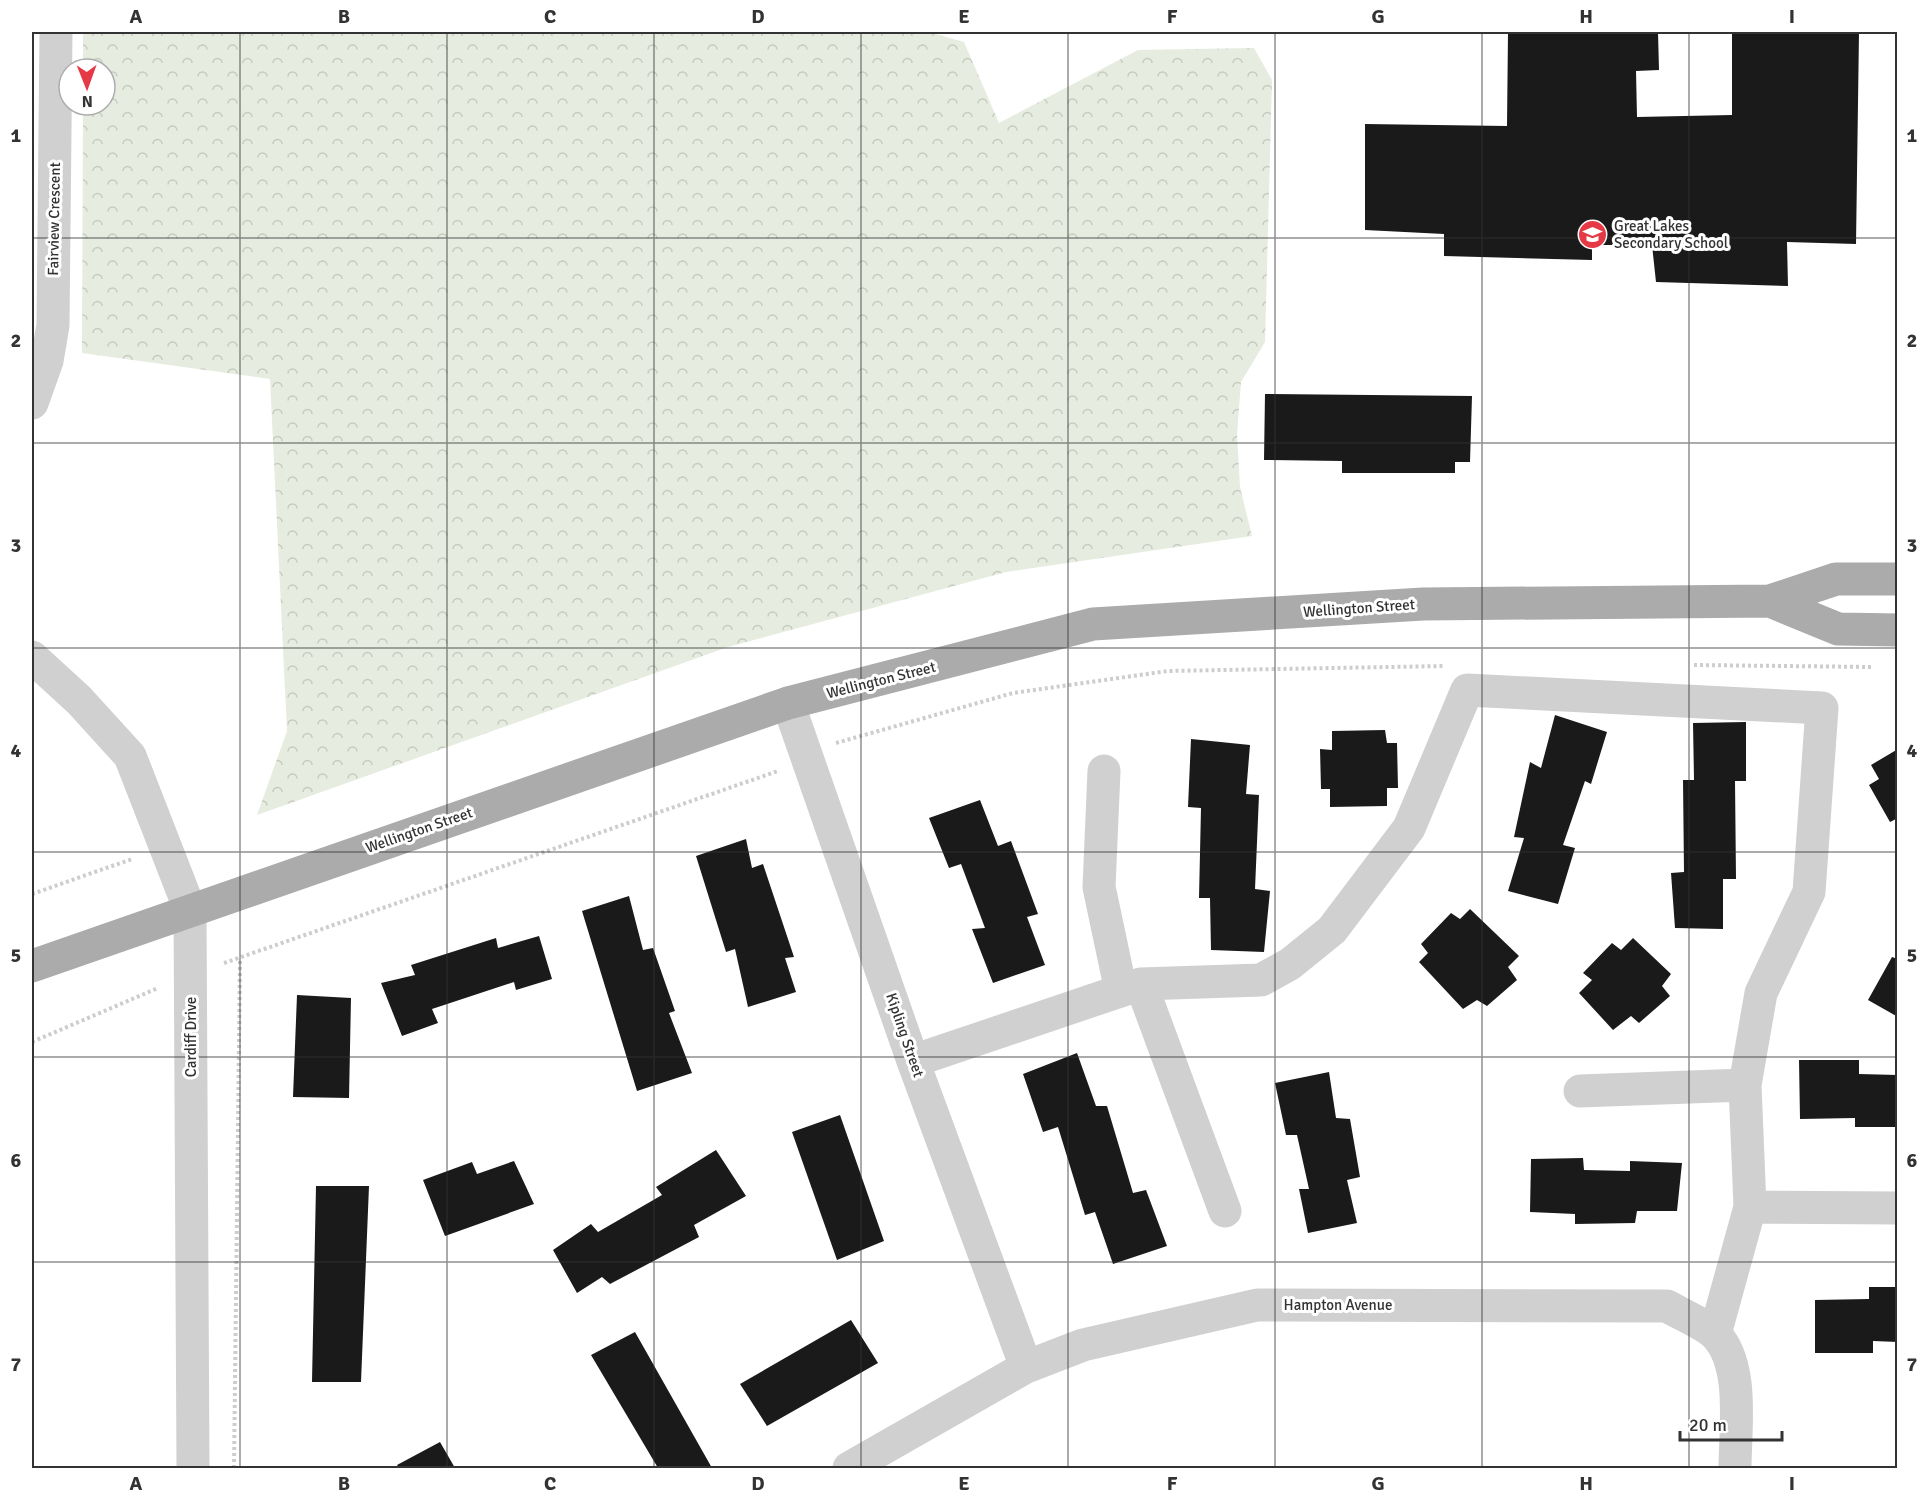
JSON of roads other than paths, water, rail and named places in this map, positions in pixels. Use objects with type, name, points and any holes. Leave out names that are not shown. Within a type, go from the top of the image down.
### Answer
[{"type":"main road","name":"Wellington Street","points":[[32,966],[788,703],[1093,624],[1423,604],[1770,601],[1836,579],[1898,579]]},
{"type":"main road","name":"Wellington Street","points":[[1770,601],[1838,629],[1898,630]]},
{"type":"street","name":"Fairview Crescent","points":[[32,403],[47,361],[53,325],[56,32]]},
{"type":"street","name":"Cardiff Drive","points":[[32,657],[80,700],[130,756],[190,910],[193,1468]]},
{"type":"street","points":[[914,1061],[1131,987],[1262,980],[1290,964],[1332,930],[1409,828],[1467,690],[1822,708],[1809,892],[1761,993],[1745,1085],[1750,1207],[1715,1334]]},
{"type":"street","name":"Kipling Street","points":[[788,703],[914,1061],[1026,1367]]},
{"type":"street","points":[[1104,771],[1099,887],[1131,987],[1225,1210]]},
{"type":"street","points":[[1580,1091],[1745,1085]]},
{"type":"street","points":[[1750,1207],[1898,1208]]},
{"type":"street","name":"Hampton Avenue","points":[[849,1468],[1026,1367],[1083,1345],[1257,1305],[1667,1306],[1715,1334],[1733,1359],[1736,1404],[1735,1468]]},
{"type":"place","name":"Great Lakes Secondary School","points":[[1593,235]]}]
